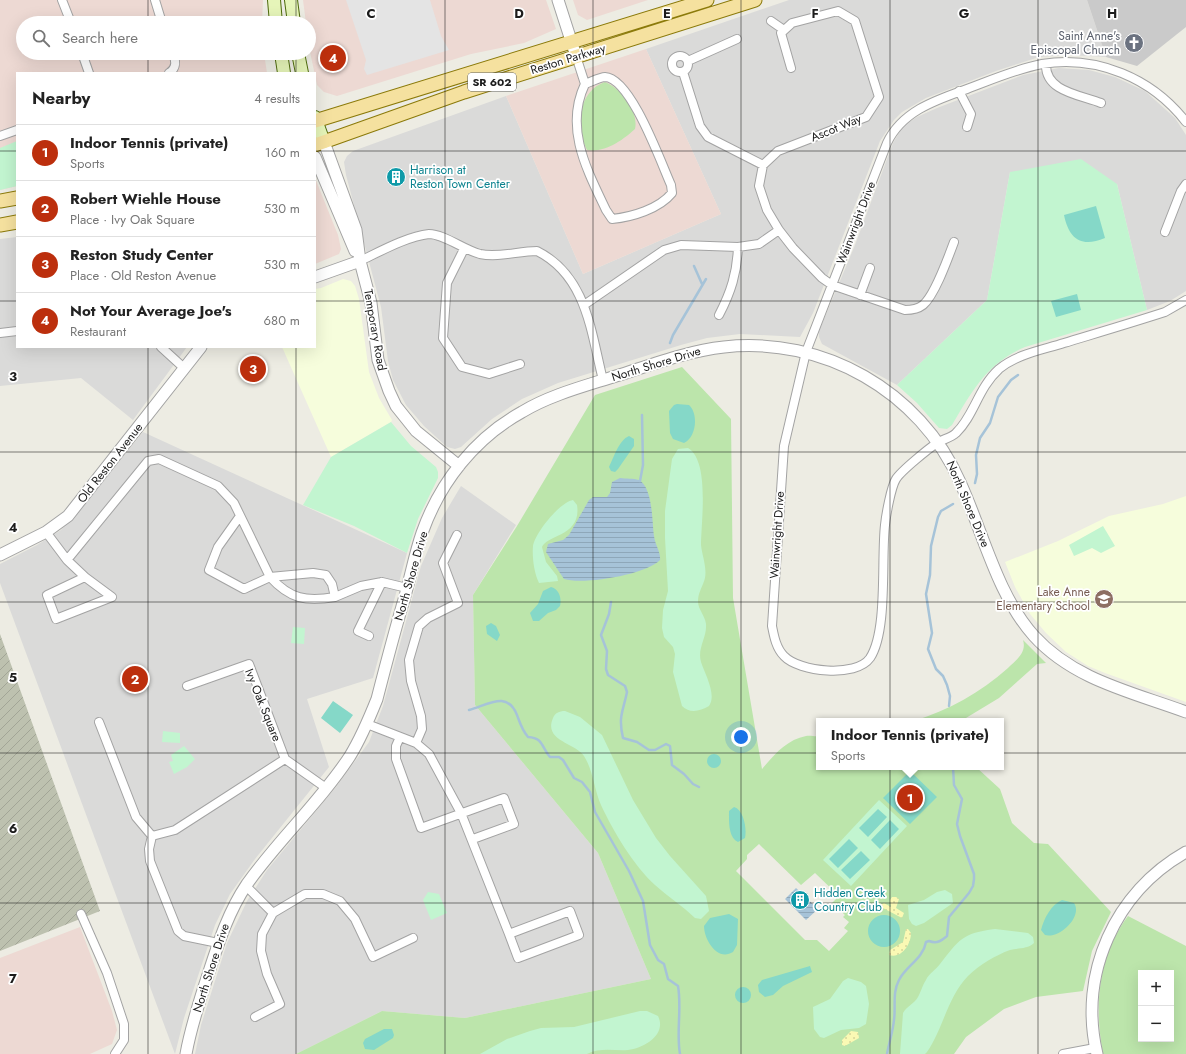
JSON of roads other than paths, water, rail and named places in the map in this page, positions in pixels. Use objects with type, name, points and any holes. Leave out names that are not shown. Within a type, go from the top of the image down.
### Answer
[{"type":"main road","points":[[274,0],[275,16]]},
{"type":"main road","points":[[291,0],[293,16]]},
{"type":"main road","name":"Reston Parkway","points":[[316,119],[707,0]]},
{"type":"main road","name":"Reston Parkway","points":[[320,144],[464,92],[755,0]]},
{"type":"main road","points":[[281,60],[284,72]]},
{"type":"main road","points":[[299,60],[302,72]]},
{"type":"main road","points":[[316,124],[320,144]]},
{"type":"main road","points":[[0,201],[16,198]]},
{"type":"main road","points":[[0,225],[16,222]]},
{"type":"street","points":[[62,0],[68,16]]},
{"type":"street","points":[[155,0],[160,16]]},
{"type":"street","points":[[558,0],[585,84],[578,98],[576,121],[578,144],[599,196],[612,219],[626,218],[666,200],[672,193],[671,185],[635,103],[618,82],[605,77],[585,84]]},
{"type":"street","name":"Ascot Way","points":[[763,165],[778,151],[866,117],[879,97],[855,21],[838,11],[792,23],[784,30]]},
{"type":"street","points":[[771,21],[784,30],[781,33],[790,68]]},
{"type":"street","points":[[688,61],[737,39]]},
{"type":"street","points":[[681,56],[688,61],[688,66],[683,72],[678,73],[672,68],[673,59],[681,56]]},
{"type":"street","points":[[84,60],[89,72]]},
{"type":"street","points":[[170,72],[173,70],[175,64],[174,60]]},
{"type":"street","name":"Wainwright Drive","points":[[1186,122],[1167,100],[1152,89],[1123,73],[1093,64],[1075,62],[1046,64],[1024,68],[959,92],[925,105],[914,112],[895,130],[887,143],[806,352],[784,446],[772,626],[776,641],[784,656],[797,664],[811,668],[828,670],[843,670],[859,666],[870,658],[878,636],[882,597],[885,526],[896,479],[938,442],[956,433],[990,378],[1010,362],[1022,356],[1165,312],[1186,300]]},
{"type":"street","points":[[1046,64],[1046,69],[1051,81],[1057,87],[1101,103]]},
{"type":"street","points":[[683,72],[700,126],[708,137],[763,165],[759,186],[767,210],[779,230],[793,248],[814,272],[832,285],[905,310],[917,308],[923,305],[932,293],[954,242]]},
{"type":"street","points":[[959,92],[971,114],[967,127]]},
{"type":"street","points":[[0,136],[16,130]]},
{"type":"street","name":"Temporary Road","points":[[320,144],[356,230],[360,261],[371,303],[378,360],[389,391],[396,406],[416,431],[459,466]]},
{"type":"street","name":"Temporary Road","points":[[316,159],[337,211],[360,261]]},
{"type":"street","points":[[1165,232],[1181,191],[1186,184]]},
{"type":"street","points":[[584,305],[664,250],[681,245],[738,247],[759,244],[779,230]]},
{"type":"street","points":[[316,278],[406,241],[428,234],[436,235],[464,249],[480,254],[497,256],[537,252],[551,260],[565,275],[575,288],[584,305],[603,380]]},
{"type":"street","points":[[719,315],[730,294],[737,269],[738,247]]},
{"type":"street","points":[[464,249],[447,283],[443,338],[462,366],[489,374],[520,364]]},
{"type":"street","points":[[860,294],[870,268]]},
{"type":"street","points":[[0,333],[16,331]]},
{"type":"street","name":"North Shore Drive","points":[[186,1054],[190,1034],[218,943],[235,903],[246,886],[326,788],[350,755],[367,724],[377,699],[422,535],[429,515],[439,496],[459,466],[487,436],[521,412],[549,399],[603,380],[682,355],[724,347],[765,346],[806,352],[838,362],[856,371],[888,391],[917,418],[938,442],[948,457],[960,481],[1005,593],[1019,617],[1033,635],[1060,660],[1092,679],[1186,712]]},
{"type":"street","points":[[162,348],[184,368]]},
{"type":"street","name":"Old Reston Avenue","points":[[0,555],[58,525],[76,507],[200,348]]},
{"type":"street","points":[[67,560],[148,461],[159,459],[218,486],[234,503],[270,577],[282,591],[299,597],[318,600],[335,597],[361,586],[382,582],[407,588]]},
{"type":"street","points":[[240,516],[218,548],[209,570],[244,589],[270,577],[305,573],[326,575],[332,584],[335,597]]},
{"type":"street","points":[[46,532],[67,560],[86,578],[112,597],[56,619],[47,595],[86,578]]},
{"type":"street","points":[[416,744],[422,729],[421,716],[411,681],[409,660],[419,626],[428,618],[458,603],[443,563],[457,535]]},
{"type":"street","points":[[369,636],[358,631],[382,582]]},
{"type":"street","name":"Ivy Oak Square","points":[[187,686],[249,664],[285,759]]},
{"type":"street","points":[[99,722],[136,818],[152,836]]},
{"type":"street","points":[[367,724],[416,744],[429,754],[461,813],[473,839],[508,934],[518,958],[579,935],[570,911],[508,934]]},
{"type":"street","points":[[400,737],[396,746],[396,759],[422,828],[504,798],[514,824],[473,839]]},
{"type":"street","points":[[152,836],[175,830],[285,759],[326,788]]},
{"type":"street","points":[[152,836],[149,849],[150,861],[178,932],[184,936],[218,943]]},
{"type":"street","points":[[1063,1054],[1096,1051],[1091,1012],[1093,992],[1100,956],[1108,935],[1118,917],[1141,886],[1161,869],[1186,852]]},
{"type":"street","points":[[246,886],[273,913]]},
{"type":"street","points":[[255,1017],[280,1004],[267,974],[261,951],[262,934],[273,913],[305,894],[323,894],[340,901],[355,919],[373,958],[413,938]]},
{"type":"street","points":[[81,914],[107,973],[124,1024],[124,1040],[115,1054]]},
{"type":"waterway","points":[[694,266],[702,284]]},
{"type":"waterway","points":[[670,343],[673,335],[706,279]]},
{"type":"waterway","points":[[975,483],[977,474],[976,455],[980,438],[990,423],[998,397],[1011,380],[1018,375]]},
{"type":"waterway","points":[[640,481],[643,465],[642,415]]},
{"type":"waterway","points":[[949,706],[950,696],[947,685],[943,676],[936,669],[928,649],[932,633],[926,594],[930,575],[931,546],[938,517],[941,511],[953,504]]},
{"type":"waterway","points":[[611,602],[609,614],[601,635],[607,651],[606,669],[608,675],[625,686],[627,692],[621,719],[623,738],[637,742],[649,750],[655,750],[666,744],[670,746],[672,765],[684,774],[693,784],[699,787]]},
{"type":"waterway","points":[[469,710],[496,701],[508,703],[513,707],[528,737],[540,741],[550,757],[559,757],[563,760],[574,778],[582,782],[590,792],[595,812],[629,871],[643,901],[650,945],[658,960],[664,964],[668,979],[678,986],[680,1054]]},
{"type":"waterway","points":[[887,1054],[895,1015],[896,990],[899,980],[922,953],[926,942],[939,942],[947,936],[949,917],[973,886],[974,874],[957,824],[962,799],[954,785],[953,770]]},
{"type":"place","name":"Saint Anne's Episcopal Church","points":[[1134,43]]},
{"type":"place","name":"Not Your Average Joe's","points":[[333,58]]},
{"type":"place","name":"Harrison at Reston Town Center","points":[[396,177]]},
{"type":"place","name":"Reston Study Center","points":[[253,369]]},
{"type":"place","name":"Lake Anne Elementary School","points":[[1104,599]]},
{"type":"place","name":"Robert Wiehle House","points":[[135,679]]},
{"type":"place","name":"Indoor Tennis (private)","points":[[910,798]]},
{"type":"place","name":"Hidden Creek Country Club","points":[[800,900]]}]
